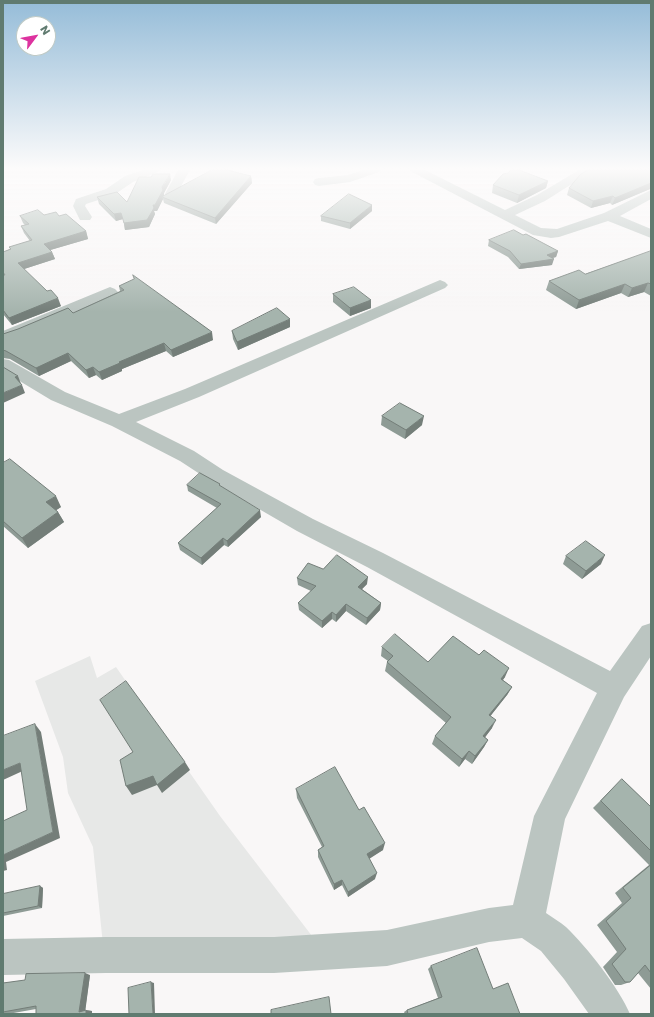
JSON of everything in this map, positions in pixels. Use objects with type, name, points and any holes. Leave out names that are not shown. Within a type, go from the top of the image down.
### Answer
[{"type":"street","points":[[510,217],[538,232],[551,234],[559,233],[605,217]]},
{"type":"street","points":[[612,217],[651,234]]},
{"type":"street","points":[[119,421],[192,393],[440,285]]},
{"type":"street","points":[[3,337],[110,292]]},
{"type":"street","points":[[4,365],[58,396],[119,421],[187,456],[216,475],[305,525],[375,560],[614,688]]},
{"type":"street","points":[[527,920],[550,816],[614,688],[651,634]]},
{"type":"street","points":[[3,957],[274,954],[387,948],[489,925],[527,920],[553,939],[577,966],[611,1014]]},
{"type":"shaded area","points":[[90,656],[97,678],[116,667],[220,816],[312,936],[103,945],[93,847],[68,793],[63,757],[35,681]]},
{"type":"building","points":[[22,217],[70,217],[86,231],[44,244],[52,252],[18,263],[47,291],[51,290],[58,298],[9,318],[3,310],[3,275],[5,275],[3,272],[3,252],[11,249],[9,247],[32,240],[21,226],[29,224]]},
{"type":"building","points":[[122,217],[148,217],[147,220],[124,223]]},
{"type":"building","points":[[327,217],[357,217],[350,223]]},
{"type":"building","points":[[514,230],[523,235],[526,234],[558,251],[547,255],[554,259],[521,264],[510,251],[489,240]]},
{"type":"building","points":[[651,251],[651,284],[648,283],[632,288],[625,284],[579,300],[549,281],[579,270],[585,274]]},
{"type":"building","points":[[133,275],[212,332],[171,350],[164,343],[99,372],[93,367],[86,370],[68,353],[36,368],[3,350],[3,334],[68,308],[73,313],[124,290],[119,286],[134,279]]},
{"type":"building","points":[[354,287],[371,300],[350,308],[333,294]]},
{"type":"building","points":[[277,308],[290,319],[237,342],[232,331]]},
{"type":"building","points":[[3,367],[18,376],[15,377],[22,385],[3,393]]},
{"type":"building","points":[[400,403],[424,416],[406,430],[382,416]]},
{"type":"building","points":[[10,459],[56,496],[46,502],[58,512],[22,538],[3,521],[3,463]]},
{"type":"building","points":[[200,473],[260,510],[227,541],[223,538],[201,558],[178,543],[221,504],[187,485]]},
{"type":"building","points":[[586,541],[605,555],[586,571],[566,556]]},
{"type":"building","points":[[337,555],[368,577],[358,587],[381,603],[367,618],[346,604],[336,615],[332,612],[322,621],[298,603],[316,586],[297,578],[308,563],[323,569]]},
{"type":"building","points":[[395,634],[428,662],[453,636],[479,655],[484,650],[509,668],[501,679],[512,687],[489,715],[496,720],[483,736],[488,740],[475,756],[469,751],[462,759],[435,736],[451,717],[387,662],[393,656],[382,647]]},
{"type":"building","points":[[126,681],[185,762],[157,785],[153,776],[126,786],[120,760],[133,752],[100,700]]},
{"type":"building","points":[[35,724],[53,832],[3,855],[3,821],[27,810],[20,763],[3,770],[3,736]]},
{"type":"building","points":[[335,767],[359,810],[364,807],[385,843],[367,854],[377,873],[348,892],[342,880],[334,884],[318,850],[324,846],[296,789]]},
{"type":"building","points":[[622,779],[651,807],[651,851],[601,801]]},
{"type":"building","points":[[651,865],[651,973],[645,965],[630,982],[625,982],[612,964],[626,949],[606,921],[631,898],[623,888]]},
{"type":"building","points":[[40,886],[38,906],[3,913],[3,894]]},
{"type":"building","points":[[477,948],[493,989],[508,983],[520,1014],[408,1014],[407,1010],[442,997],[431,966]]},
{"type":"building","points":[[85,973],[79,1012],[86,1010],[86,1014],[36,1014],[36,1006],[3,1012],[3,983],[25,980],[26,974]]},
{"type":"building","points":[[151,982],[153,1014],[129,1014],[128,988]]},
{"type":"building","points":[[329,997],[331,1014],[271,1014],[271,1010]]}]
